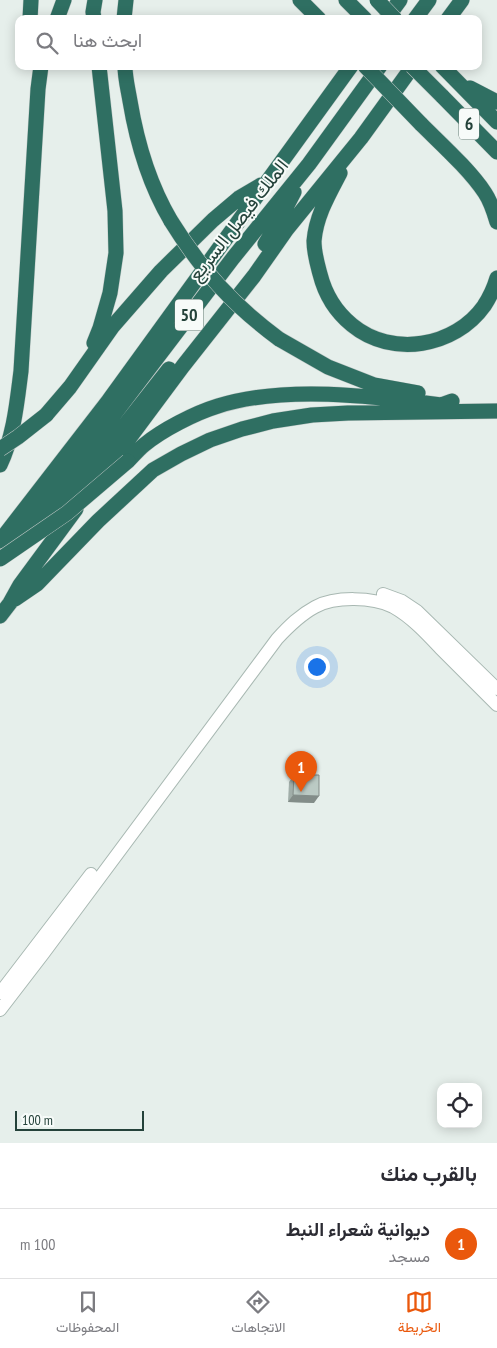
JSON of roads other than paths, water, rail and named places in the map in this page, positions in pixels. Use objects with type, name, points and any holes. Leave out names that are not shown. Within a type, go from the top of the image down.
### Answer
[{"type":"highway","points":[[30,15],[31,0]]},
{"type":"highway","points":[[58,15],[64,0]]},
{"type":"highway","points":[[94,15],[95,0]]},
{"type":"highway","points":[[124,15],[126,0]]},
{"type":"highway","points":[[300,0],[315,15]]},
{"type":"highway","points":[[347,0],[361,15]]},
{"type":"highway","points":[[376,0],[391,15]]},
{"type":"highway","points":[[389,15],[400,0]]},
{"type":"highway","points":[[418,15],[429,0]]},
{"type":"highway","points":[[31,70],[32,78],[38,89]]},
{"type":"highway","points":[[0,465],[16,414],[20,380],[40,70]]},
{"type":"highway","points":[[85,366],[100,328],[110,293],[116,253],[115,211],[99,70]]},
{"type":"highway","points":[[126,70],[132,117],[144,164],[160,203],[201,266],[218,286],[257,323],[279,339],[328,367],[374,385],[452,401],[497,404]]},
{"type":"highway","name":"الملك فيصل السريع","points":[[0,541],[109,400],[349,70]]},
{"type":"highway","points":[[369,70],[485,192],[497,222]]},
{"type":"highway","name":"الملك فيصل السريع","points":[[0,565],[233,258],[309,164],[377,70]]},
{"type":"highway","points":[[0,616],[58,532],[254,276],[300,211],[361,138],[410,70]]},
{"type":"highway","name":"6","points":[[417,70],[497,152]]},
{"type":"highway","name":"6","points":[[446,70],[497,122]]},
{"type":"highway","points":[[455,80],[497,102]]},
{"type":"highway","points":[[361,138],[326,200],[314,240],[316,264],[323,287],[341,315],[360,331],[385,342],[409,344],[438,341],[457,331],[477,314],[489,297],[497,278]]},
{"type":"highway","points":[[40,530],[257,255],[281,217],[309,164]]},
{"type":"highway","points":[[0,449],[18,438],[62,398],[113,326],[187,245],[226,208],[246,193],[269,180]]},
{"type":"highway","points":[[0,559],[67,513],[144,445],[161,433],[194,415],[218,406],[244,399],[301,394],[365,397],[441,405],[452,401]]},
{"type":"highway","points":[[10,603],[36,584],[98,521],[153,470],[210,440],[265,423],[312,415],[497,411]]},
{"type":"street","points":[[0,993],[259,650],[290,615],[304,604],[318,597],[345,592],[384,594],[402,601],[417,611],[497,689]]},
{"type":"street","points":[[0,1010],[276,640],[292,622],[305,612],[317,605],[357,599],[377,601],[393,607],[414,622],[497,705]]},
{"type":"place","name":"ديوانية شعراء النبط","points":[[301,792]]}]
